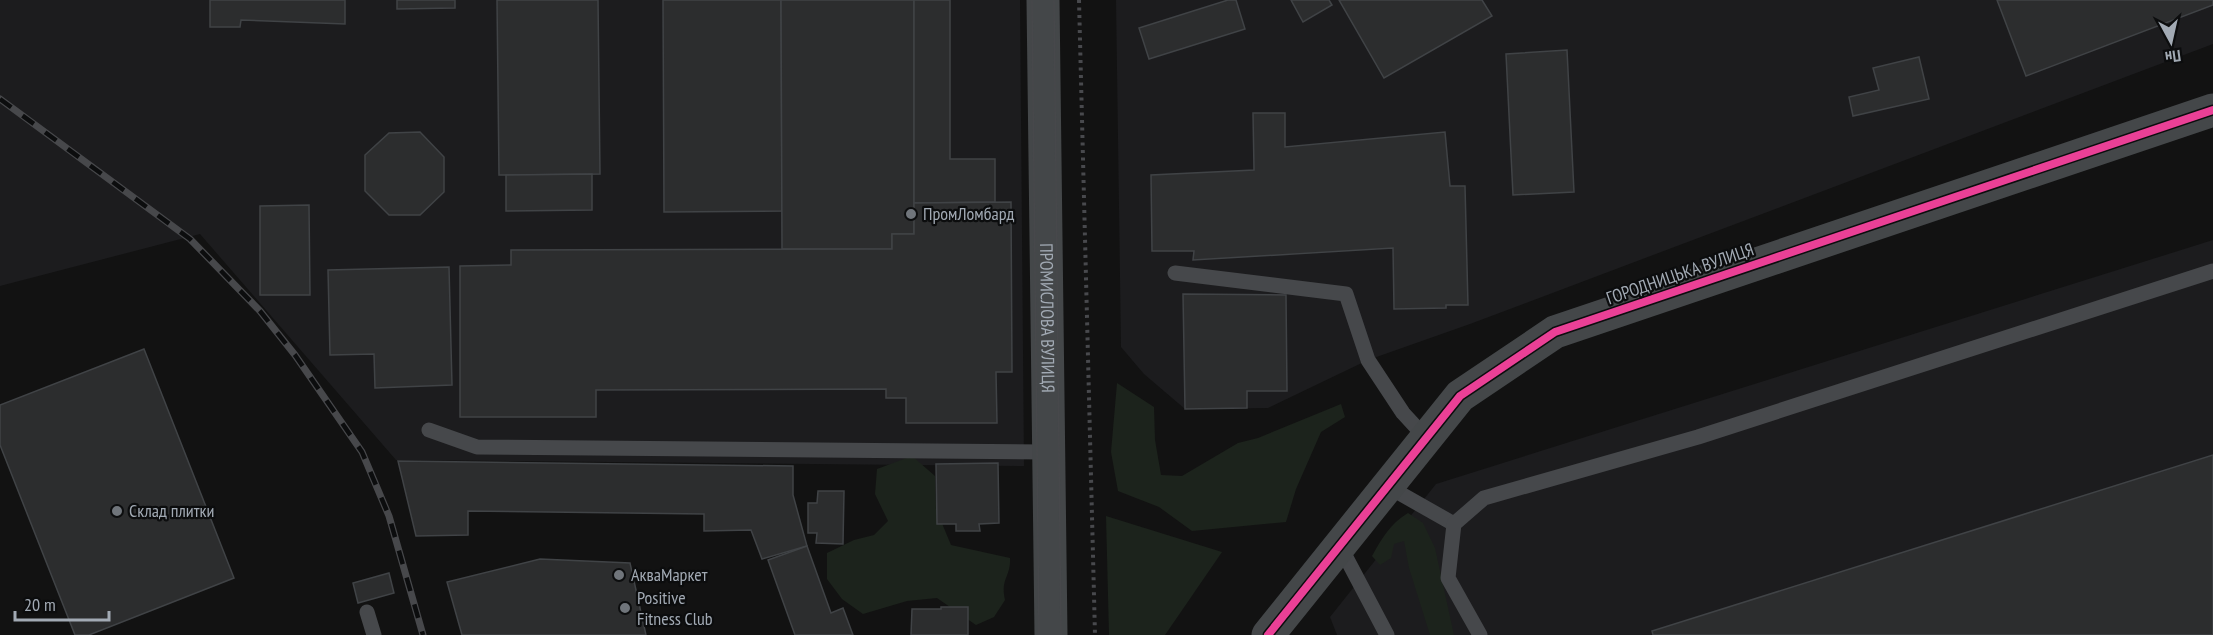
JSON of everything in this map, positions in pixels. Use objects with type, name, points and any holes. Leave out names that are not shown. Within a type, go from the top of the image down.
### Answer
[{"type":"street","name":"ПРОМИСЛОВА ВУЛИЦЯ","points":[[1043,0],[1051,635]]},
{"type":"street","name":"ГОРОДНИЦЬКА ВУЛИЦЯ","points":[[1268,635],[1460,396],[1555,332],[2213,110]]},
{"type":"lane","points":[[1480,635],[1448,578],[1454,524],[1484,498],[1698,437],[2213,271]]},
{"type":"lane","points":[[1175,273],[1346,294],[1368,360],[1403,413],[1426,438]]},
{"type":"lane","points":[[429,430],[477,447],[1047,452]]},
{"type":"lane","points":[[1387,486],[1454,524]]},
{"type":"lane","points":[[1340,546],[1387,635]]},
{"type":"lane","points":[[367,612],[374,635]]},
{"type":"path","points":[[1079,0],[1095,635]]},
{"type":"shaded area","points":[[0,0],[1020,0],[1024,466],[396,460],[200,234],[0,286]]},
{"type":"shaded area","points":[[1116,0],[2213,0],[2213,44],[1470,324],[1368,360],[1268,408],[1185,409],[1144,374],[1121,347]]},
{"type":"shaded area","points":[[2213,240],[2213,635],[1337,635],[1330,617],[1436,484]]},
{"type":"shaded area","points":[[1117,383],[1154,407],[1155,440],[1161,475],[1182,476],[1238,443],[1258,438],[1341,404],[1345,417],[1321,432],[1296,489],[1286,522],[1192,531],[1159,507],[1118,491],[1111,452]]},
{"type":"shaded area","points":[[912,456],[935,476],[936,509],[951,545],[1010,558],[1004,587],[1005,600],[994,617],[976,625],[937,598],[907,601],[863,614],[842,599],[827,579],[827,553],[854,540],[874,535],[888,521],[875,494],[877,469]]},
{"type":"shaded area","points":[[1408,513],[1423,523],[1435,548],[1454,635],[1430,635],[1409,568],[1404,541],[1394,544],[1391,558],[1380,565],[1372,556],[1391,527]]},
{"type":"shaded area","points":[[1106,516],[1222,552],[1165,635],[1109,635]]},
{"type":"building","points":[[210,0],[345,0],[345,24],[241,20],[240,27],[210,27]]},
{"type":"building","points":[[397,0],[455,0],[455,8],[397,9]]},
{"type":"building","points":[[497,0],[598,0],[600,174],[499,175]]},
{"type":"building","points":[[663,0],[781,0],[782,211],[664,212]]},
{"type":"building","points":[[781,0],[914,0],[914,234],[892,234],[892,249],[782,249]]},
{"type":"building","points":[[914,0],[950,0],[950,159],[995,159],[995,202],[914,203]]},
{"type":"building","points":[[1228,0],[1236,0],[1245,29],[1149,59],[1139,28]]},
{"type":"building","points":[[1291,0],[1329,0],[1332,5],[1303,22]]},
{"type":"building","points":[[1339,0],[1482,0],[1492,16],[1384,78]]},
{"type":"building","points":[[1997,0],[2213,0],[2213,5],[2026,76]]},
{"type":"building","points":[[1567,50],[1574,192],[1513,195],[1506,54]]},
{"type":"building","points":[[1919,57],[1929,99],[1853,116],[1849,97],[1879,90],[1873,68]]},
{"type":"building","points":[[1253,113],[1285,113],[1285,147],[1445,132],[1450,186],[1465,186],[1468,305],[1446,305],[1446,308],[1394,309],[1393,248],[1193,260],[1194,251],[1152,251],[1151,175],[1254,170]]},
{"type":"building","points":[[420,132],[444,157],[444,192],[420,215],[389,215],[365,191],[365,155],[389,133]]},
{"type":"building","points":[[592,174],[592,210],[506,211],[506,175]]},
{"type":"building","points":[[1011,202],[1012,372],[996,372],[997,423],[906,423],[906,398],[886,398],[886,389],[596,390],[596,417],[460,417],[460,266],[511,265],[511,250],[892,249],[892,234],[914,234],[914,203]]},
{"type":"building","points":[[309,205],[310,295],[260,295],[260,206]]},
{"type":"building","points":[[449,267],[452,385],[375,388],[374,354],[330,355],[328,270]]},
{"type":"building","points":[[1183,294],[1286,295],[1287,391],[1247,391],[1247,408],[1185,409]]},
{"type":"building","name":"Склад плитки","points":[[144,349],[234,578],[89,635],[75,635],[0,445],[0,405]]},
{"type":"building","points":[[2213,455],[2213,635],[1653,635],[1652,631]]},
{"type":"building","points":[[398,461],[793,466],[793,495],[807,546],[762,559],[751,530],[704,531],[704,514],[468,511],[468,535],[416,536]]},
{"type":"building","points":[[998,463],[999,523],[979,524],[980,531],[956,531],[956,524],[937,524],[936,464]]},
{"type":"building","points":[[818,491],[844,491],[843,544],[816,543],[817,533],[808,533],[808,503],[817,503]]},
{"type":"building","points":[[807,546],[831,613],[843,608],[853,635],[795,635],[768,560]]},
{"type":"building","points":[[540,559],[630,563],[646,635],[462,635],[447,582]]},
{"type":"building","points":[[389,573],[394,593],[358,603],[353,583]]},
{"type":"building","points":[[941,607],[968,607],[968,635],[911,635],[912,609],[941,609]]},
{"type":"tram line","points":[[1032,0],[1039,635]]},
{"type":"tram line","points":[[1054,0],[1061,635]]},
{"type":"railway","points":[[0,99],[190,239],[260,311],[295,355],[362,452],[389,516],[423,635]]},
{"type":"cycle path","points":[[1268,635],[1460,396],[1555,332],[2213,110]]},
{"type":"place","name":"ПромЛомбард","points":[[911,214]]},
{"type":"place","name":"Склад плитки","points":[[117,511]]},
{"type":"place","name":"АкваМаркет","points":[[619,575]]},
{"type":"place","name":"Positive Fitness Club","points":[[625,608]]}]
